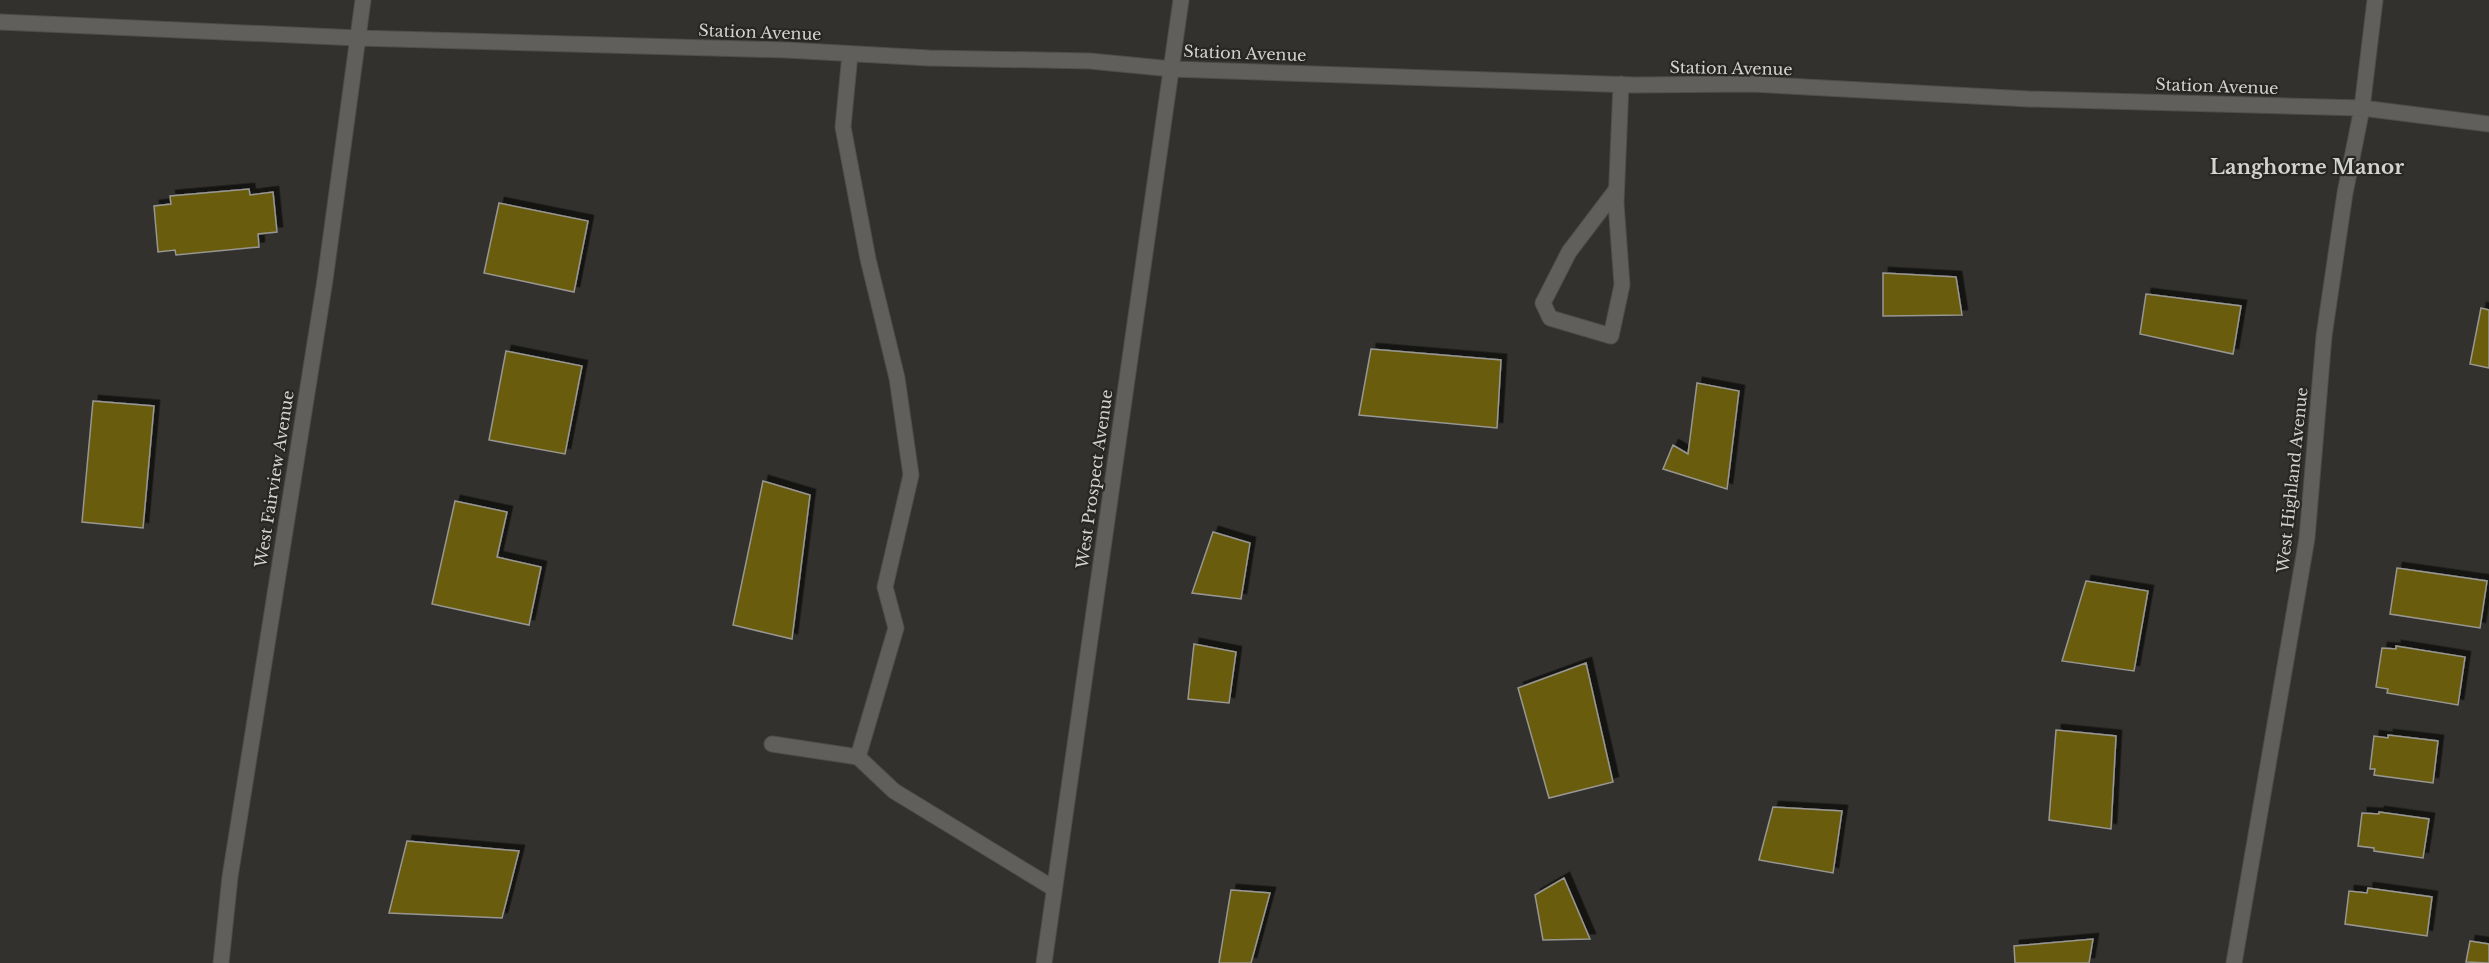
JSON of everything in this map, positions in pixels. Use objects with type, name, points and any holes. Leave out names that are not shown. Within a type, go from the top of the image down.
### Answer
[{"type":"street","name":"West Fairview Avenue","points":[[221,963],[230,877],[326,280],[363,0]]},
{"type":"street","name":"West Prospect Avenue","points":[[1044,963],[1181,0]]},
{"type":"street","name":"West Highland Avenue","points":[[2234,963],[2307,538],[2324,336],[2345,193],[2362,108],[2375,0]]},
{"type":"street","name":"Station Avenue","points":[[0,22],[358,38],[786,50],[1090,62],[1172,69],[1621,84],[1752,84],[2029,99],[2362,108],[2489,124]]},
{"type":"street","points":[[850,54],[843,127],[868,259],[897,378],[911,475],[885,587],[896,628],[858,757]]},
{"type":"street","points":[[1616,190],[1569,252],[1543,303],[1550,318],[1611,336],[1622,285],[1616,190],[1621,84]]},
{"type":"street","points":[[772,744],[858,757],[894,791],[1053,888]]},
{"type":"building","points":[[249,189],[250,195],[273,192],[277,232],[258,234],[259,247],[176,255],[175,250],[158,252],[154,206],[171,204],[170,196]]},
{"type":"building","points":[[499,203],[588,221],[574,292],[484,273]]},
{"type":"building","points":[[1883,273],[1956,277],[1962,315],[1883,316]]},
{"type":"building","points":[[2146,294],[2241,306],[2233,354],[2140,334]]},
{"type":"building","points":[[2481,308],[2489,310],[2489,368],[2470,364]]},
{"type":"building","points":[[1371,349],[1501,360],[1497,428],[1359,415]]},
{"type":"building","points":[[506,351],[582,366],[565,454],[489,440]]},
{"type":"building","points":[[1697,383],[1739,391],[1727,489],[1663,469],[1673,445],[1688,454]]},
{"type":"building","points":[[93,401],[154,406],[143,528],[82,522]]},
{"type":"building","points":[[763,481],[810,495],[792,639],[733,625]]},
{"type":"building","points":[[455,501],[507,512],[497,557],[541,567],[529,625],[432,604]]},
{"type":"building","points":[[1213,532],[1250,543],[1241,599],[1192,593]]},
{"type":"building","points":[[2397,568],[2487,581],[2480,628],[2390,614]]},
{"type":"building","points":[[2086,581],[2148,591],[2134,671],[2062,661]]},
{"type":"building","points":[[1194,644],[1236,652],[1229,703],[1188,699]]},
{"type":"building","points":[[2396,646],[2465,657],[2458,705],[2387,693],[2388,689],[2376,687],[2382,648],[2396,649]]},
{"type":"building","points":[[1586,663],[1613,782],[1549,798],[1518,688]]},
{"type":"building","points":[[2056,730],[2116,736],[2111,829],[2049,820]]},
{"type":"building","points":[[2388,735],[2438,741],[2433,783],[2374,775],[2375,769],[2370,769],[2374,736],[2388,738]]},
{"type":"building","points":[[1773,807],[1842,811],[1833,873],[1759,860]]},
{"type":"building","points":[[2379,812],[2429,819],[2423,858],[2374,851],[2374,848],[2358,846],[2362,813],[2379,814]]},
{"type":"building","points":[[407,841],[519,851],[502,918],[389,913]]},
{"type":"building","points":[[1564,878],[1590,939],[1543,940],[1535,895]]},
{"type":"building","points":[[2368,888],[2432,897],[2427,936],[2345,924],[2349,891],[2367,893]]},
{"type":"building","points":[[1231,890],[1270,893],[1251,963],[1219,963]]},
{"type":"building","points":[[2093,939],[2089,963],[2015,963],[2014,946]]},
{"type":"building","points":[[2470,941],[2489,944],[2489,963],[2466,962]]},
{"type":"district","name":"Langhorne Manor","points":[[2307,167]]}]
